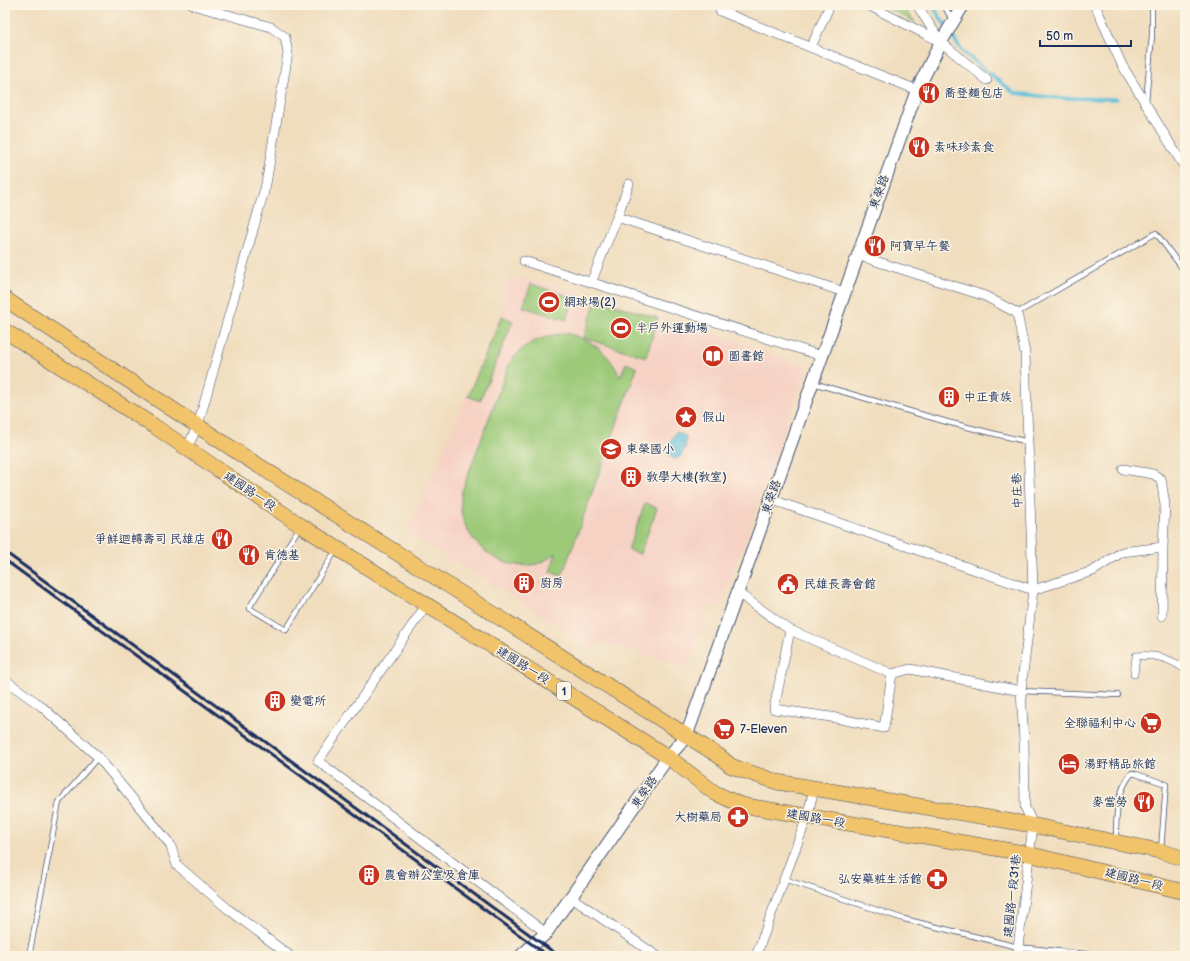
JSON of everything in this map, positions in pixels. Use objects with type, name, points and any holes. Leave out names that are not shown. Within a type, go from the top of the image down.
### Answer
[{"type":"main road","name":"1","points":[[5,299],[198,425],[731,766],[777,782],[1032,832],[1116,842],[1160,851],[1185,859]]},
{"type":"main road","name":"建國路一段","points":[[5,331],[187,448],[300,525],[668,757],[715,793],[741,805],[1029,854],[1185,892]]},
{"type":"street","points":[[187,448],[198,425],[266,184],[288,53],[285,37],[271,27],[193,5]]},
{"type":"street","points":[[810,47],[830,5]]},
{"type":"street","points":[[868,5],[942,40]]},
{"type":"street","points":[[918,5],[942,40],[987,80]]},
{"type":"street","name":"東榮路","points":[[521,956],[546,934],[668,757],[686,737],[822,356],[856,255],[917,90],[942,40],[963,5]]},
{"type":"street","points":[[1095,5],[1122,65],[1185,168]]},
{"type":"street","points":[[720,11],[917,90]]},
{"type":"street","points":[[591,283],[618,217],[629,184]]},
{"type":"street","points":[[618,217],[844,292]]},
{"type":"street","points":[[856,255],[985,296],[1017,313]]},
{"type":"street","points":[[524,261],[822,356]]},
{"type":"street","name":"中庄巷","points":[[1017,313],[1025,353],[1028,442],[1032,590],[1021,691],[1024,741],[1025,807],[1032,832]]},
{"type":"street","points":[[1123,469],[1153,474],[1161,479],[1165,505],[1162,616]]},
{"type":"street","points":[[770,499],[1032,590],[1093,571],[1122,552],[1163,547]]},
{"type":"street","points":[[738,593],[790,630],[892,674],[910,669],[1021,691]]},
{"type":"street","points":[[427,604],[318,761],[546,934]]},
{"type":"street","points":[[790,630],[774,709],[831,717],[884,728],[892,674]]},
{"type":"street","points":[[1134,674],[1136,656],[1149,654],[1172,660],[1185,669]]},
{"type":"street","points":[[5,680],[40,706],[98,757],[170,844],[177,865],[228,909],[290,956]]},
{"type":"street","points":[[756,956],[807,817],[814,789]]},
{"type":"street","name":"建國路一段31巷","points":[[1019,952],[1032,832]]},
{"type":"street","points":[[572,898],[657,956]]},
{"type":"lane","points":[[944,5],[953,22]]},
{"type":"lane","points":[[1146,106],[1152,35],[1152,5]]},
{"type":"lane","points":[[1017,313],[1156,233],[1185,272]]},
{"type":"lane","points":[[812,383],[948,422],[1028,442]]},
{"type":"lane","points":[[300,525],[248,608],[286,630],[337,548]]},
{"type":"lane","points":[[1021,691],[1118,695]]},
{"type":"lane","points":[[28,956],[59,802],[98,757]]},
{"type":"lane","points":[[1116,842],[1116,815],[1120,795],[1132,773],[1166,784],[1160,851]]},
{"type":"lane","points":[[784,879],[904,919],[1019,952],[1105,956]]},
{"type":"shaded area","name":"東榮國小","points":[[528,278],[675,321],[806,365],[807,371],[720,608],[710,604],[688,667],[597,641],[591,648],[526,605],[407,533],[455,424],[501,310],[508,279]]},
{"type":"green space","points":[[881,5],[901,7],[915,22]]},
{"type":"green space","name":"網球場(2)","points":[[531,284],[574,298],[566,320],[523,307]]},
{"type":"green space","name":"半戶外運動場","points":[[596,299],[658,318],[646,357],[584,338]]},
{"type":"green space","points":[[502,316],[513,321],[480,401],[468,396]]},
{"type":"green space","points":[[566,333],[584,339],[599,348],[611,361],[620,377],[626,363],[637,368],[562,576],[550,572],[556,553],[539,563],[522,566],[502,561],[485,551],[477,544],[466,527],[461,505],[462,491],[508,367],[519,352],[532,342]]},
{"type":"green space","points":[[645,503],[657,508],[640,554],[628,550]]},
{"type":"water","points":[[676,432],[686,436],[685,448],[680,457],[674,459],[668,455],[670,442]]},
{"type":"waterway","points":[[932,5],[947,28]]},
{"type":"waterway","points":[[950,33],[962,51],[1014,93],[1057,98],[1117,99]]},
{"type":"railway","points":[[5,552],[559,956]]},
{"type":"railway","points":[[5,560],[548,956]]},
{"type":"place","name":"喬登麵包店","points":[[929,93]]},
{"type":"place","name":"素味珍素食","points":[[919,147]]},
{"type":"place","name":"阿寶早午餐","points":[[875,246]]},
{"type":"place","name":"網球場(2)","points":[[549,302]]},
{"type":"place","name":"半戶外運動場","points":[[621,328]]},
{"type":"place","name":"圖書館","points":[[713,356]]},
{"type":"place","name":"中正貴族","points":[[949,397]]},
{"type":"place","name":"假山","points":[[686,417]]},
{"type":"place","name":"東榮國小","points":[[611,449]]},
{"type":"place","name":"教學大樓(教室)","points":[[631,477]]},
{"type":"place","name":"爭鮮迴轉壽司 民雄店","points":[[222,539]]},
{"type":"place","name":"肯德基","points":[[249,555]]},
{"type":"place","name":"廚房","points":[[524,583]]},
{"type":"place","name":"民雄長壽會館","points":[[788,584]]},
{"type":"place","name":"變電所","points":[[275,701]]},
{"type":"place","name":"全聯福利中心","points":[[1151,723]]},
{"type":"place","name":"7-Eleven","points":[[724,729]]},
{"type":"place","name":"湯野精品旅館","points":[[1069,764]]},
{"type":"place","name":"麥當勞","points":[[1144,802]]},
{"type":"place","name":"大樹藥局","points":[[738,817]]},
{"type":"place","name":"農會辦公室及倉庫","points":[[369,875]]},
{"type":"place","name":"弘安藥粧生活館","points":[[937,879]]}]
